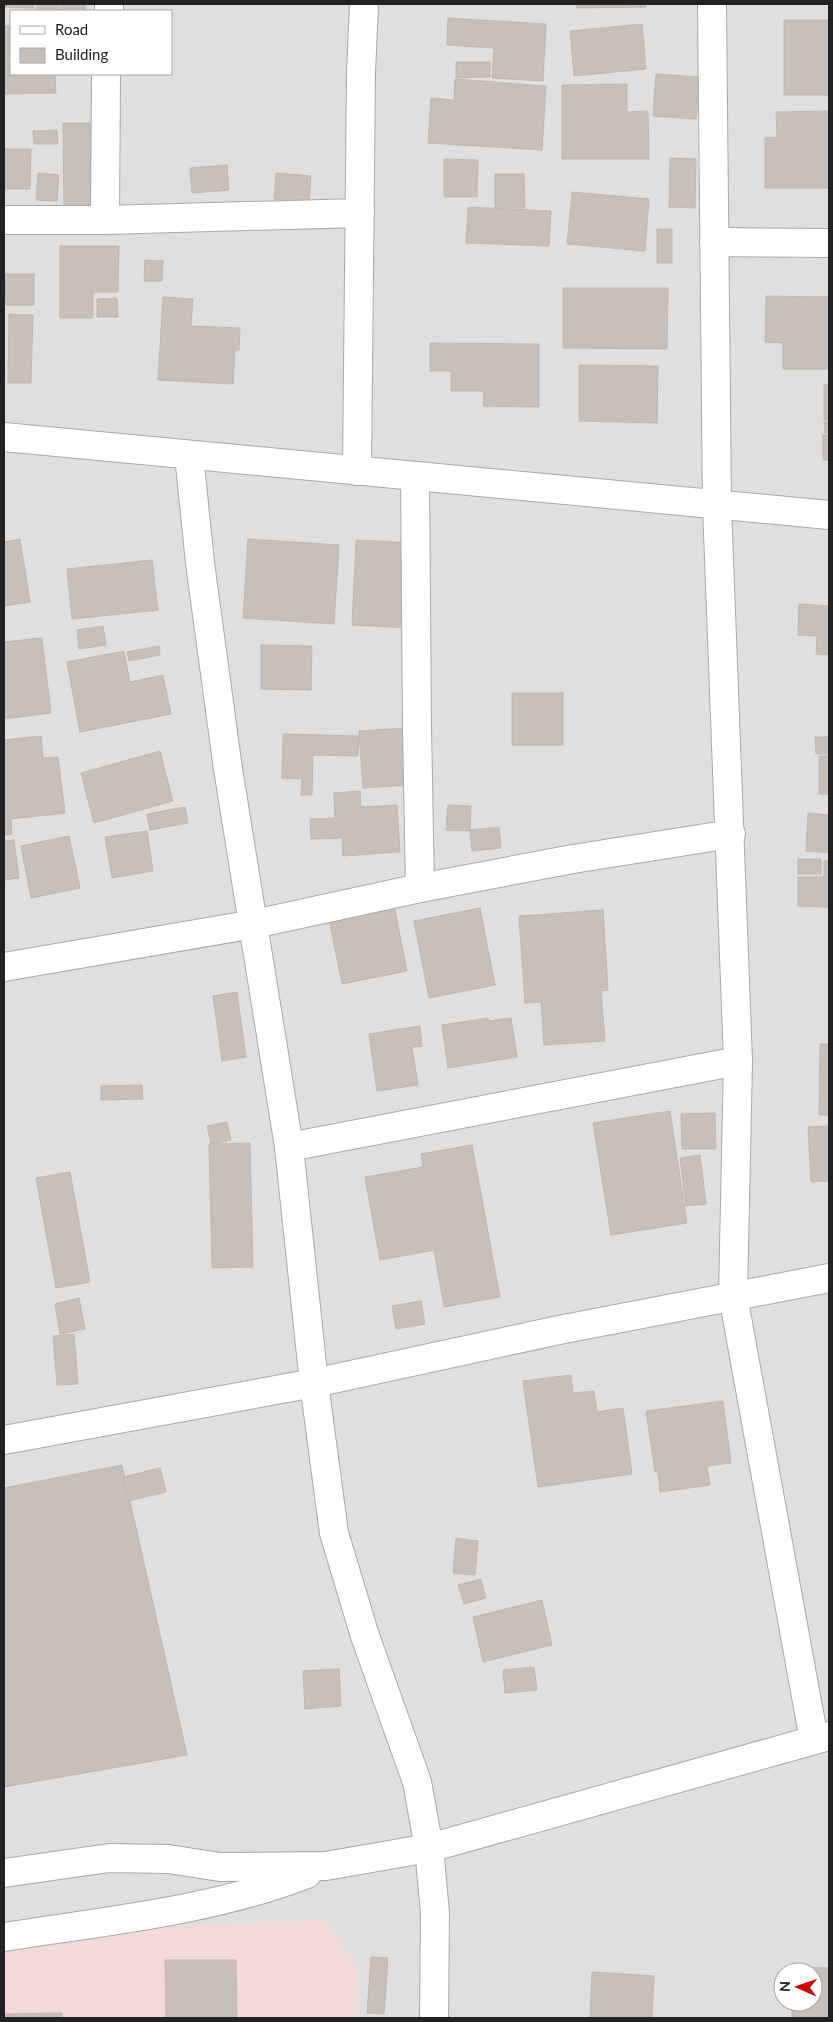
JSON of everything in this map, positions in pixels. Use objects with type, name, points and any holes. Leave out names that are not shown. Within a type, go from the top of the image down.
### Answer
[{"type":"street","points":[[356,471],[361,73],[364,4]]},
{"type":"street","points":[[4,1873],[109,1858],[168,1859],[220,1867],[326,1866],[429,1848],[822,1738],[733,1296],[738,1061],[731,834],[717,506],[712,4]]},
{"type":"street","points":[[105,220],[106,75]]},
{"type":"street","points":[[4,220],[105,220],[360,213]]},
{"type":"street","points":[[714,242],[829,243]]},
{"type":"street","points":[[4,437],[717,506],[829,515]]},
{"type":"street","points":[[188,455],[200,563],[227,759],[289,1147],[314,1383],[334,1533],[365,1636],[417,1782],[429,1848],[435,1913],[434,2018]]},
{"type":"street","points":[[415,476],[420,888]]},
{"type":"street","points":[[4,967],[254,924],[420,888],[573,859],[731,834]]},
{"type":"street","points":[[289,1147],[738,1061]]},
{"type":"street","points":[[4,1440],[314,1383],[559,1330],[829,1278]]},
{"type":"street","points":[[4,1937],[208,1904],[270,1888],[326,1866]]},
{"type":"shaded area","points":[[4,4],[829,4],[829,2018],[4,2018]]},
{"type":"shaded area","points":[[324,1919],[357,1967],[360,2018],[4,2018],[4,1942],[157,1927]]},
{"type":"building","points":[[4,4],[34,4],[34,8],[4,7]]},
{"type":"building","points":[[37,4],[60,4],[60,10],[37,10]]},
{"type":"building","points":[[62,4],[85,4],[85,10],[62,10]]},
{"type":"building","points":[[577,4],[646,4],[646,7],[577,8]]},
{"type":"building","points":[[448,18],[546,24],[543,81],[492,78],[494,48],[447,45]]},
{"type":"building","points":[[784,20],[829,20],[829,95],[784,95]]},
{"type":"building","points":[[642,24],[646,69],[574,76],[570,31]]},
{"type":"building","points":[[4,26],[10,26],[10,75],[55,75],[56,93],[4,94]]},
{"type":"building","points":[[456,62],[490,62],[490,77],[456,78]]},
{"type":"building","points":[[656,74],[699,77],[696,119],[653,116]]},
{"type":"building","points":[[455,79],[546,86],[542,150],[428,143],[431,98],[454,100]]},
{"type":"building","points":[[627,84],[627,112],[648,111],[649,159],[562,159],[562,85]]},
{"type":"building","points":[[829,111],[829,188],[765,188],[765,138],[777,137],[776,112]]},
{"type":"building","points":[[63,123],[91,123],[91,205],[64,205]]},
{"type":"building","points":[[57,130],[58,144],[34,144],[33,131]]},
{"type":"building","points":[[4,149],[31,149],[30,189],[4,189]]},
{"type":"building","points":[[670,158],[696,159],[695,208],[669,207]]},
{"type":"building","points":[[444,159],[478,160],[477,197],[444,197]]},
{"type":"building","points":[[227,165],[229,190],[192,193],[190,168]]},
{"type":"building","points":[[38,173],[59,175],[57,201],[36,200]]},
{"type":"building","points":[[276,173],[311,176],[309,202],[274,199]]},
{"type":"building","points":[[495,174],[524,174],[525,208],[495,208]]},
{"type":"building","points":[[572,192],[649,199],[645,251],[567,244]]},
{"type":"building","points":[[468,207],[551,211],[549,246],[466,243]]},
{"type":"building","points":[[657,229],[672,229],[672,263],[657,263]]},
{"type":"building","points":[[60,246],[119,246],[118,292],[93,292],[93,318],[60,318]]},
{"type":"building","points":[[145,260],[163,261],[162,281],[144,281]]},
{"type":"building","points":[[5,274],[34,274],[34,305],[6,305]]},
{"type":"building","points":[[563,288],[668,288],[667,349],[563,348]]},
{"type":"building","points":[[766,296],[829,297],[829,369],[783,369],[783,343],[765,342]]},
{"type":"building","points":[[163,297],[193,299],[191,326],[240,328],[239,350],[235,350],[233,384],[158,380]]},
{"type":"building","points":[[117,298],[118,317],[97,317],[97,299]]},
{"type":"building","points":[[9,314],[33,315],[31,383],[8,383]]},
{"type":"building","points":[[430,343],[539,344],[539,407],[483,406],[484,391],[451,391],[451,371],[430,371]]},
{"type":"building","points":[[579,365],[658,366],[657,423],[579,421]]},
{"type":"building","points":[[824,385],[829,385],[829,420],[824,420]]},
{"type":"building","points":[[824,422],[829,422],[829,433],[825,433]]},
{"type":"building","points":[[823,435],[829,435],[829,460],[823,460]]},
{"type":"building","points":[[20,539],[30,602],[4,606],[4,542]]},
{"type":"building","points":[[248,539],[339,545],[334,624],[243,618]]},
{"type":"building","points":[[356,540],[412,543],[408,628],[352,625]]},
{"type":"building","points":[[152,560],[158,610],[72,619],[67,569]]},
{"type":"building","points":[[799,604],[829,606],[829,655],[816,654],[817,636],[798,635]]},
{"type":"building","points":[[103,626],[106,645],[79,649],[77,630]]},
{"type":"building","points":[[42,638],[51,713],[4,719],[4,642]]},
{"type":"building","points":[[261,645],[312,646],[311,690],[261,689]]},
{"type":"building","points":[[159,646],[160,655],[129,661],[127,652]]},
{"type":"building","points":[[124,651],[130,682],[163,675],[171,714],[80,732],[67,662]]},
{"type":"building","points":[[512,693],[563,693],[563,745],[512,745]]},
{"type":"building","points":[[407,728],[410,785],[363,788],[359,731]]},
{"type":"building","points":[[283,734],[359,736],[358,756],[313,755],[312,795],[301,795],[302,779],[282,778]]},
{"type":"building","points":[[41,736],[43,758],[58,757],[65,813],[11,819],[12,834],[4,835],[4,740]]},
{"type":"building","points":[[815,737],[829,737],[829,754],[816,754]]},
{"type":"building","points":[[160,751],[173,801],[94,823],[81,773]]},
{"type":"building","points":[[819,756],[829,756],[829,794],[819,794]]},
{"type":"building","points":[[360,791],[361,807],[397,805],[400,852],[343,856],[342,838],[311,839],[310,819],[335,818],[334,793]]},
{"type":"building","points":[[448,805],[471,806],[470,831],[446,830]]},
{"type":"building","points":[[185,807],[188,823],[150,830],[147,814]]},
{"type":"building","points":[[808,813],[829,815],[829,853],[806,851]]},
{"type":"building","points":[[499,827],[501,848],[472,851],[470,830]]},
{"type":"building","points":[[147,831],[153,871],[112,878],[105,837]]},
{"type":"building","points":[[69,836],[80,888],[31,898],[21,846]]},
{"type":"building","points":[[14,840],[19,878],[4,880],[4,841]]},
{"type":"building","points":[[798,859],[821,859],[821,874],[798,874]]},
{"type":"building","points":[[824,861],[829,861],[829,907],[798,906],[798,877],[824,877]]},
{"type":"building","points":[[393,900],[407,971],[342,984],[328,914]]},
{"type":"building","points":[[480,908],[495,985],[429,998],[414,921]]},
{"type":"building","points":[[603,910],[608,990],[601,991],[605,1041],[544,1045],[541,1002],[525,1003],[519,916]]},
{"type":"building","points":[[237,992],[246,1057],[222,1061],[213,996]]},
{"type":"building","points":[[488,1018],[489,1021],[511,1018],[517,1057],[448,1068],[442,1025]]},
{"type":"building","points":[[420,1026],[422,1046],[412,1047],[418,1085],[377,1091],[369,1034]]},
{"type":"building","points":[[820,1044],[829,1044],[829,1115],[819,1115]]},
{"type":"building","points":[[142,1085],[143,1099],[101,1100],[101,1086]]},
{"type":"building","points":[[670,1111],[687,1223],[611,1235],[593,1123]]},
{"type":"building","points":[[715,1113],[716,1149],[682,1149],[681,1114]]},
{"type":"building","points":[[227,1122],[231,1140],[211,1144],[207,1126]]},
{"type":"building","points":[[829,1126],[829,1181],[811,1182],[808,1127]]},
{"type":"building","points":[[250,1143],[253,1267],[212,1268],[209,1144]]},
{"type":"building","points":[[472,1145],[500,1297],[444,1307],[434,1250],[380,1260],[365,1177],[423,1167],[421,1154]]},
{"type":"building","points":[[700,1155],[706,1204],[686,1206],[680,1158]]},
{"type":"building","points":[[70,1172],[90,1282],[56,1288],[36,1178]]},
{"type":"building","points":[[79,1298],[85,1329],[60,1334],[55,1304]]},
{"type":"building","points":[[421,1301],[425,1324],[396,1329],[392,1306]]},
{"type":"building","points":[[74,1334],[78,1384],[57,1385],[53,1336]]},
{"type":"building","points":[[571,1375],[573,1393],[594,1391],[597,1412],[623,1408],[632,1474],[538,1487],[523,1381]]},
{"type":"building","points":[[723,1401],[731,1463],[707,1466],[710,1485],[660,1492],[658,1472],[655,1472],[646,1411]]},
{"type":"building","points":[[122,1465],[187,1755],[4,1787],[4,1488]]},
{"type":"building","points":[[160,1468],[166,1492],[128,1501],[123,1477]]},
{"type":"building","points":[[456,1538],[478,1541],[475,1575],[453,1573]]},
{"type":"building","points":[[481,1579],[486,1598],[464,1604],[458,1585]]},
{"type":"building","points":[[542,1600],[552,1645],[483,1662],[473,1617]]},
{"type":"building","points":[[534,1667],[537,1690],[505,1693],[503,1670]]},
{"type":"building","points":[[339,1669],[341,1706],[305,1709],[303,1671]]},
{"type":"building","points":[[371,1957],[388,1958],[384,2014],[367,2013]]},
{"type":"building","points":[[165,1960],[236,1960],[237,2018],[166,2018]]},
{"type":"building","points":[[823,1968],[829,1968],[829,2018],[792,2018],[792,2012],[823,2012]]},
{"type":"building","points":[[592,1972],[654,1976],[652,2018],[590,2018]]},
{"type":"building","points":[[62,2013],[62,2018],[4,2018],[4,2014]]}]
